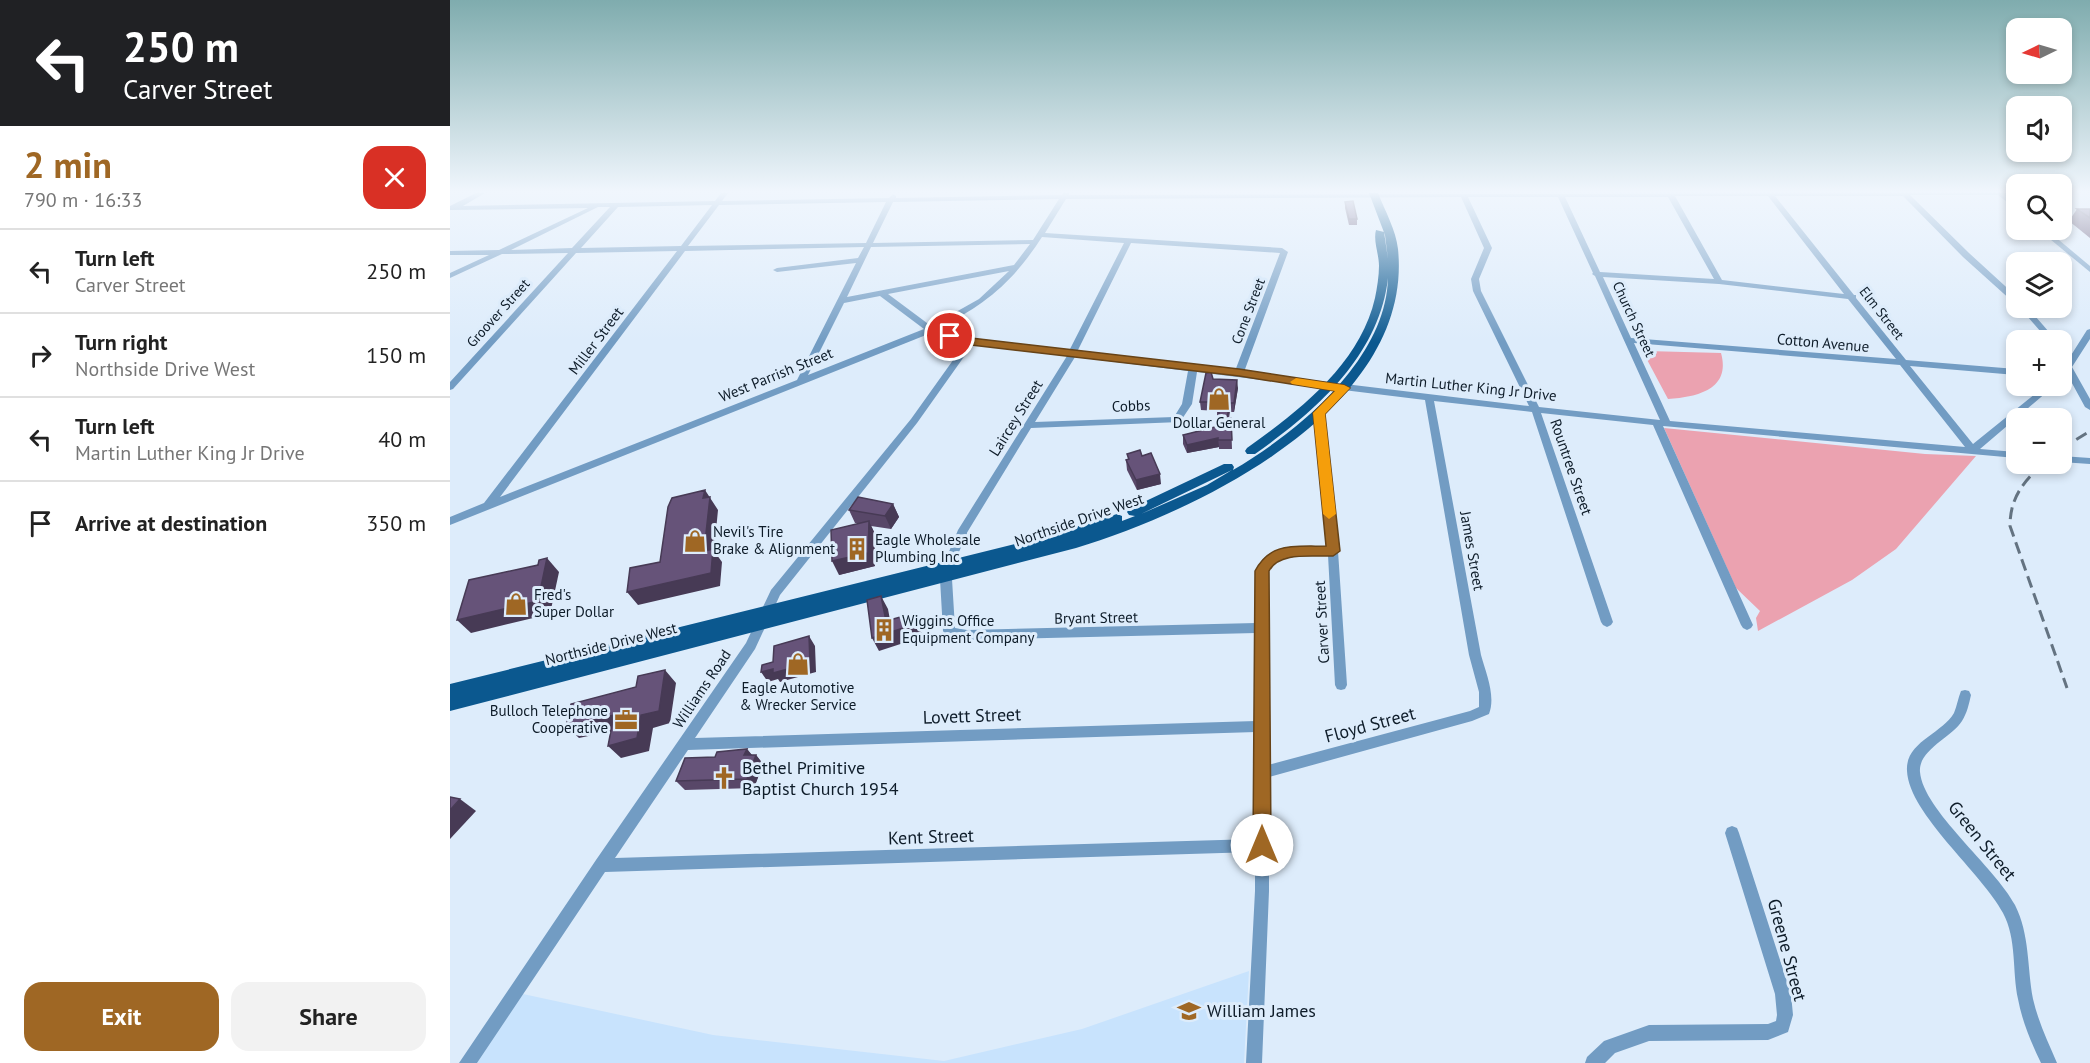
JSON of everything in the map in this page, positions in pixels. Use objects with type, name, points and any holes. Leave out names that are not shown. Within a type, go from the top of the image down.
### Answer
[{"type":"main road","name":"Northside Drive West","points":[[450,704],[760,625],[947,572],[1119,518],[1167,498],[1226,468],[1265,442],[1301,415],[1328,387],[1354,354],[1378,306],[1384,274],[1383,243]]},
{"type":"main road","name":"Northside Drive West","points":[[450,691],[766,611],[1076,543],[1174,506],[1249,464],[1294,434],[1344,388],[1362,363],[1382,327],[1394,278],[1393,249],[1390,243]]},
{"type":"street","points":[[450,276],[521,243]]},
{"type":"street","name":"Groover Street","points":[[450,387],[581,243]]},
{"type":"street","name":"Miller Street","points":[[489,504],[688,243]]},
{"type":"street","points":[[801,381],[870,243]]},
{"type":"street","name":"Cone Street","points":[[450,253],[949,243]]},
{"type":"street","name":"West Parrish Street","points":[[450,521],[930,330],[980,302],[1017,267],[1034,243]]},
{"type":"street","name":"Laircey Street","points":[[947,572],[963,530],[1031,424],[1072,354],[1128,243]]},
{"type":"street","name":"Cone Street","points":[[1172,243],[1279,249],[1284,252],[1239,373]]},
{"type":"street","name":"Rountree Street","points":[[1486,243],[1488,248],[1475,279],[1477,291],[1535,408],[1607,622]]},
{"type":"street","name":"Church Street","points":[[1582,243],[1627,340],[1748,625]]},
{"type":"street","points":[[1697,243],[1719,282]]},
{"type":"street","name":"Elm Street","points":[[1809,243],[1972,450]]},
{"type":"street","points":[[1953,243],[2006,291]]},
{"type":"street","points":[[2058,243],[2090,270]]},
{"type":"street","points":[[777,270],[860,260]]},
{"type":"street","points":[[840,301],[1017,267]]},
{"type":"street","points":[[1596,274],[1719,282],[1853,297]]},
{"type":"street","name":"Martin Luther King Jr Drive","points":[[881,293],[930,330],[971,341],[1239,373],[1328,387],[1662,423],[2006,454]]},
{"type":"street","points":[[2033,318],[2043,330]]},
{"type":"street","points":[[2072,362],[2090,333]]},
{"type":"street","name":"Cotton Avenue","points":[[1627,340],[2006,371]]},
{"type":"street","name":"Williams Road","points":[[467,1063],[751,646],[775,593],[914,421],[971,341]]},
{"type":"street","name":"Cobbs","points":[[1031,424],[1177,420],[1188,404],[1193,368]]},
{"type":"street","points":[[2072,375],[2090,407]]},
{"type":"street","points":[[1972,450],[2038,396]]},
{"type":"street","name":"James Street","points":[[1429,398],[1473,644],[1485,692],[1485,710]]},
{"type":"street","name":"Carver Street","points":[[1319,413],[1333,551],[1341,685]]},
{"type":"street","points":[[2072,460],[2090,461]]},
{"type":"street","points":[[1254,1063],[1262,845],[1262,571],[1267,560],[1278,553],[1333,551]]},
{"type":"street","name":"Bryant Street","points":[[947,572],[949,631],[967,635],[1261,628]]},
{"type":"street","name":"Green Street","points":[[1965,695],[1958,717],[1917,757],[1913,770],[1917,788],[1933,813],[1989,878],[2010,910],[2020,943],[2024,992],[2049,1063]]},
{"type":"street","name":"Floyd Street","points":[[1262,773],[1472,716],[1485,710]]},
{"type":"street","name":"Lovett Street","points":[[684,744],[1262,726]]},
{"type":"street","name":"Greene Street","points":[[1593,1063],[1610,1047],[1649,1033],[1768,1032],[1782,1026],[1785,1015],[1783,994],[1732,833]]},
{"type":"street","name":"Kent Street","points":[[601,865],[1262,845]]},
{"type":"shaded area","points":[[1647,351],[1721,353],[1723,365],[1721,375],[1710,389],[1690,396],[1668,399],[1644,354]]},
{"type":"shaded area","points":[[1664,428],[1925,454],[1976,456],[1896,549],[1852,580],[1758,631],[1756,618],[1760,611],[1736,588]]},
{"type":"shaded area","name":"William James","points":[[1249,971],[1244,1063],[477,1063],[523,994],[713,1035],[944,1061],[1082,1029]]},
{"type":"building","points":[[1211,372],[1213,379],[1237,380],[1234,403],[1230,403],[1227,418],[1231,418],[1232,440],[1218,440],[1218,438],[1187,445],[1183,435],[1219,426],[1218,402],[1200,402],[1206,373]]},
{"type":"building","points":[[1140,450],[1142,456],[1151,453],[1160,474],[1136,480],[1126,460],[1129,459],[1127,454]]},
{"type":"building","points":[[705,490],[703,498],[710,497],[704,551],[713,549],[711,573],[627,592],[630,568],[660,562],[668,507],[672,498]]},
{"type":"building","points":[[858,497],[893,504],[885,516],[849,510]]},
{"type":"building","points":[[869,521],[868,553],[832,561],[831,530]]},
{"type":"building","points":[[547,558],[538,601],[457,620],[469,580],[538,565],[539,560]]},
{"type":"building","points":[[881,596],[886,621],[915,613],[916,624],[872,638],[867,600]]},
{"type":"building","points":[[809,636],[810,663],[773,673],[773,669],[761,672],[762,665],[773,662],[774,646]]},
{"type":"building","points":[[665,670],[659,711],[641,715],[637,738],[608,746],[614,715],[566,726],[571,704],[636,687],[638,676]]},
{"type":"building","points":[[747,749],[744,755],[756,755],[747,779],[676,781],[685,758],[715,757],[717,752]]},
{"type":"building","points":[[450,797],[460,799],[450,810]]},
{"type":"railway","points":[[2072,442],[2090,431]]},
{"type":"railway","points":[[2032,474],[2015,499],[2010,526],[2067,688]]},
{"type":"slow traffic","points":[[1296,382],[1344,388],[1319,413],[1329,514]]},
{"type":"place","name":"Dollar General","points":[[1219,399]]},
{"type":"place","name":"Nevil's Tire Brake & Alignment","points":[[695,541]]},
{"type":"place","name":"Eagle Wholesale Plumbing Inc","points":[[857,549]]},
{"type":"place","name":"Fred's Super Dollar","points":[[516,604]]},
{"type":"place","name":"Wiggins Office Equipment Company","points":[[884,630]]},
{"type":"place","name":"Eagle Automotive & Wrecker Service","points":[[798,664]]},
{"type":"place","name":"Bulloch Telephone Cooperative","points":[[626,720]]},
{"type":"place","name":"Bethel Primitive Baptist Church 1954","points":[[724,778]]},
{"type":"place","name":"William James","points":[[1189,1011]]},
{"type":"route","points":[[950,336],[971,341],[1344,388],[1319,413],[1333,551],[1278,553],[1267,560],[1262,571],[1262,845]]}]
